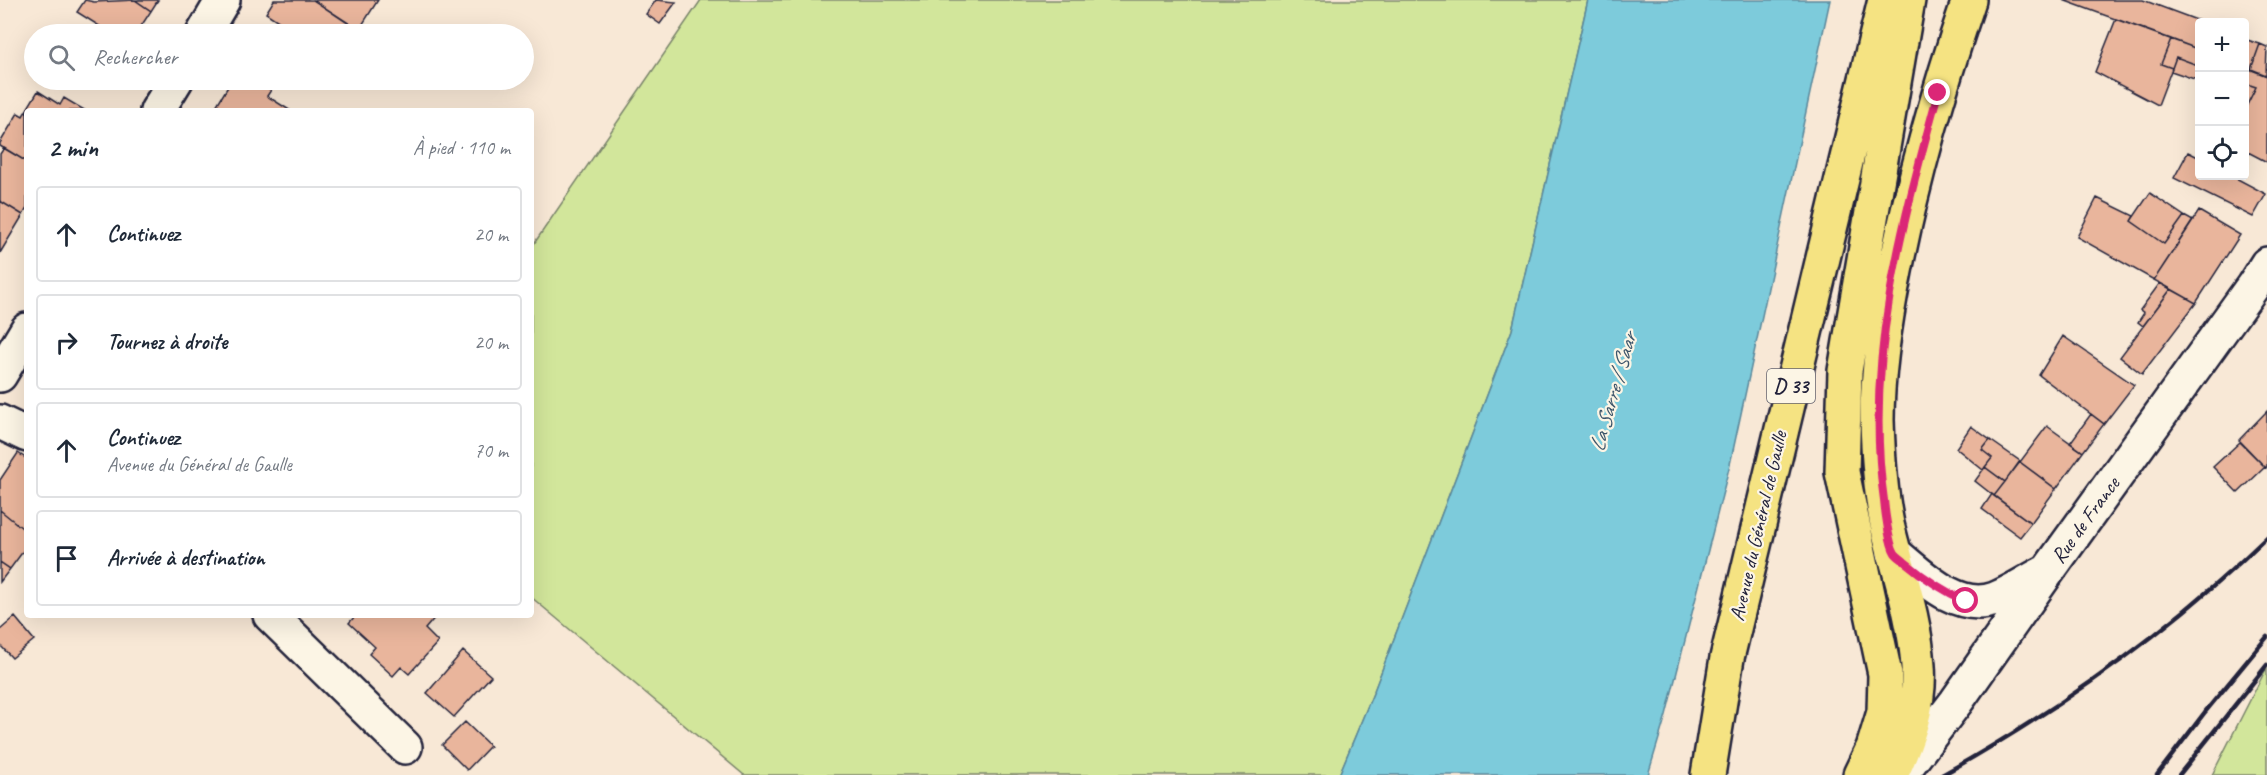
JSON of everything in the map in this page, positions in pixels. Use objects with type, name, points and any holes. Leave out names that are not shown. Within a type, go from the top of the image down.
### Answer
[{"type":"main road","name":"Avenue du Général de Gaulle","points":[[1708,775],[1727,658],[1885,0]]},
{"type":"main road","points":[[1860,775],[1873,748],[1884,712],[1885,674],[1842,472],[1843,402],[1845,371],[1908,0]]},
{"type":"main road","points":[[1891,775],[1906,745],[1915,707],[1919,667],[1913,627],[1887,522],[1877,420],[1879,363],[1903,228],[1938,93],[1969,0]]},
{"type":"street","points":[[209,24],[223,0]]},
{"type":"street","points":[[159,108],[170,90]]},
{"type":"street","name":"Rue de France","points":[[1900,775],[1956,702],[2127,464],[2267,264]]},
{"type":"street","points":[[0,375],[24,335]]},
{"type":"street","points":[[0,422],[24,434]]},
{"type":"street","points":[[1894,553],[1946,593],[1966,601],[1993,600],[2048,571]]},
{"type":"street","points":[[273,618],[405,747]]},
{"type":"green space","points":[[701,0],[1588,0],[1512,330],[1374,691],[1339,775],[744,775],[534,600],[534,244]]},
{"type":"green space","points":[[2267,667],[2267,775],[2212,775]]},
{"type":"water","name":"La Sarre / Saar","points":[[1588,0],[1830,0],[1731,460],[1666,715],[1648,775],[1339,775],[1374,691],[1512,330]]},
{"type":"building","points":[[85,0],[94,2],[135,0],[151,11],[143,24],[96,24],[77,12]]},
{"type":"building","points":[[135,0],[158,0],[151,11]]},
{"type":"building","points":[[274,0],[313,0],[349,24],[283,24],[266,13]]},
{"type":"building","points":[[313,0],[378,0],[363,24],[350,24]]},
{"type":"building","points":[[656,0],[676,2],[660,24],[646,14]]},
{"type":"building","points":[[2063,0],[2143,0],[2195,19],[2195,48]]},
{"type":"building","points":[[2116,19],[2171,39],[2161,64],[2172,68],[2158,105],[2095,72]]},
{"type":"building","points":[[2171,39],[2195,48],[2195,64],[2176,57],[2172,68],[2161,64]]},
{"type":"building","points":[[2249,41],[2260,44],[2251,69],[2249,68]]},
{"type":"building","points":[[2260,44],[2267,47],[2266,75],[2251,69]]},
{"type":"building","points":[[2176,57],[2195,64],[2195,79],[2171,71]]},
{"type":"building","points":[[2249,69],[2267,76],[2267,162],[2249,153],[2249,101],[2256,87],[2249,85]]},
{"type":"building","points":[[2249,85],[2256,87],[2249,101]]},
{"type":"building","points":[[226,90],[271,90],[267,96],[286,108],[215,108]]},
{"type":"building","points":[[38,91],[60,105],[64,98],[81,108],[28,108]]},
{"type":"building","points":[[18,113],[23,116],[24,114],[24,160],[0,146]]},
{"type":"building","points":[[4,148],[24,160],[23,215],[0,201],[0,154]]},
{"type":"building","points":[[2188,152],[2195,156],[2195,180],[2240,180],[2266,194],[2253,217],[2174,178]]},
{"type":"building","points":[[2150,193],[2184,216],[2164,244],[2131,221]]},
{"type":"building","points":[[2097,198],[2134,216],[2131,221],[2164,244],[2184,216],[2193,221],[2154,280],[2077,237]]},
{"type":"building","points":[[0,201],[23,215],[0,253]]},
{"type":"building","points":[[2199,211],[2240,235],[2196,303],[2154,280]]},
{"type":"building","points":[[2160,283],[2171,289],[2143,326],[2138,322],[2144,313],[2140,310]]},
{"type":"building","points":[[2171,289],[2196,303],[2142,374],[2120,357]]},
{"type":"building","points":[[2063,336],[2134,385],[2104,424],[2039,375]]},
{"type":"building","points":[[2267,411],[2267,466],[2266,468],[2239,440]]},
{"type":"building","points":[[2091,414],[2104,424],[2083,452],[2070,443]]},
{"type":"building","points":[[1971,426],[1990,440],[1982,450],[1992,458],[1983,470],[1956,448]]},
{"type":"building","points":[[2047,426],[2083,452],[2056,489],[2020,462]]},
{"type":"building","points":[[1990,440],[2020,461],[2005,482],[1985,467],[1992,458],[1982,450]]},
{"type":"building","points":[[2240,442],[2265,467],[2238,493],[2213,467]]},
{"type":"building","points":[[18,453],[24,457],[24,530],[0,510],[0,480]]},
{"type":"building","points":[[2020,462],[2056,489],[2031,523],[1994,496]]},
{"type":"building","points":[[1985,467],[2005,482],[1994,496],[1975,481]]},
{"type":"building","points":[[1992,494],[2031,523],[2020,537],[1982,509]]},
{"type":"building","points":[[0,510],[24,530],[24,550],[10,569],[0,562]]},
{"type":"building","points":[[0,562],[10,569],[0,582]]},
{"type":"building","points":[[15,617],[34,640],[12,658],[0,645],[0,630]]},
{"type":"building","points":[[353,618],[434,618],[425,629],[438,642],[409,674],[401,667],[393,676],[369,654],[375,647],[349,623]]},
{"type":"building","points":[[463,651],[491,676],[454,717],[427,693]]},
{"type":"building","points":[[465,722],[490,746],[467,770],[442,745]]},
{"type":"railway","points":[[1942,775],[2029,723],[2153,636],[2192,605],[2267,537]]},
{"type":"railway","points":[[2157,775],[2267,637]]},
{"type":"railway","points":[[2179,775],[2267,665]]},
{"type":"route","points":[[1938,93],[1903,228],[1879,363],[1877,420],[1880,476],[1894,553],[1946,593],[1966,601]]}]
